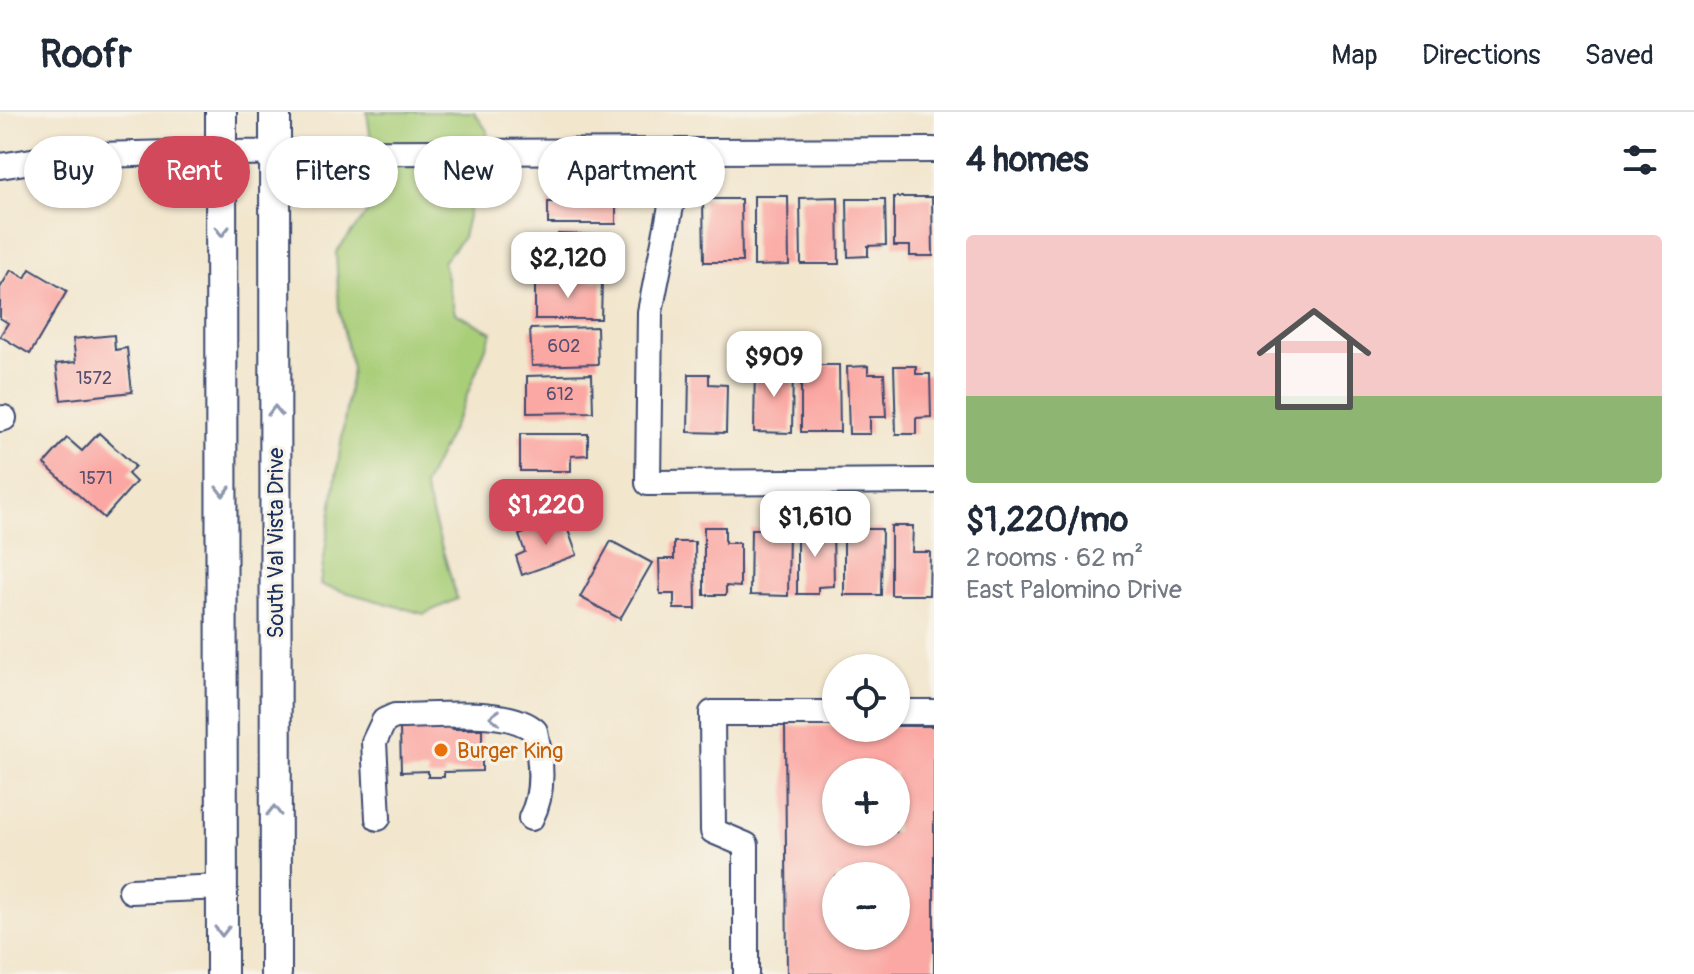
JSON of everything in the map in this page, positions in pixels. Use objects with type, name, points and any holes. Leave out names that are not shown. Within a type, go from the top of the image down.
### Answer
[{"type":"main road","points":[[221,112],[221,136]]},
{"type":"main road","name":"South Val Vista Drive","points":[[275,112],[275,136]]},
{"type":"main road","points":[[221,208],[222,974]]},
{"type":"main road","name":"South Val Vista Drive","points":[[275,208],[276,974]]},
{"type":"main road","points":[[222,887],[276,889]]},
{"type":"street","points":[[725,151],[934,150]]},
{"type":"street","points":[[398,152],[538,152]]},
{"type":"street","points":[[0,166],[63,156],[138,155]]},
{"type":"street","points":[[671,208],[650,312],[648,483],[934,481]]},
{"type":"street","points":[[910,712],[934,712]]},
{"type":"street","points":[[746,974],[746,845],[713,831],[712,713],[822,713]]},
{"type":"street","points":[[378,818],[376,730],[384,721],[411,716],[506,717],[524,721],[535,731],[539,759],[538,805],[531,818]]},
{"type":"street","points":[[131,891],[222,887]]},
{"type":"green space","points":[[367,112],[474,112],[488,132],[487,136],[414,136],[414,208],[470,208],[463,237],[443,262],[455,313],[492,332],[461,410],[424,486],[457,599],[424,614],[320,585],[352,369],[339,309],[336,252],[371,208],[398,208],[398,136],[370,136]]},
{"type":"building","points":[[754,196],[788,196],[789,265],[754,266]]},
{"type":"building","points":[[838,197],[839,264],[801,264],[800,198]]},
{"type":"building","points":[[894,197],[932,197],[933,256],[910,256],[910,246],[894,246]]},
{"type":"building","points":[[725,199],[741,199],[742,262],[704,262],[703,208],[725,208]]},
{"type":"building","points":[[847,199],[885,199],[886,245],[868,246],[868,256],[848,257]]},
{"type":"building","points":[[548,208],[616,208],[616,224],[548,224]]},
{"type":"building","points":[[558,234],[598,235],[597,249],[607,249],[606,272],[541,271],[541,246],[558,247]]},
{"type":"building","points":[[30,269],[67,291],[30,354],[0,336],[8,323],[0,318],[0,288],[11,270],[25,278]]},
{"type":"building","points":[[535,281],[602,281],[601,319],[535,319]]},
{"type":"building","points":[[597,327],[598,364],[532,366],[530,329]]},
{"type":"building","points":[[114,335],[115,350],[127,348],[132,392],[61,400],[56,364],[76,362],[73,339]]},
{"type":"building","points":[[755,365],[793,366],[792,433],[754,432]]},
{"type":"building","points":[[801,365],[839,365],[840,432],[801,432]]},
{"type":"building","points":[[868,366],[868,374],[884,374],[886,417],[870,417],[870,434],[849,434],[847,367]]},
{"type":"building","points":[[894,366],[916,366],[916,374],[930,374],[931,417],[916,418],[916,434],[896,434]]},
{"type":"building","points":[[592,374],[593,412],[527,413],[527,376]]},
{"type":"building","points":[[689,374],[709,374],[709,384],[727,385],[726,433],[688,432]]},
{"type":"building","points":[[99,433],[135,466],[128,474],[136,482],[104,518],[44,464],[67,438],[82,451]]},
{"type":"building","points":[[520,434],[588,434],[588,455],[571,456],[571,471],[520,471]]},
{"type":"building","points":[[564,519],[577,555],[522,575],[516,556],[525,552],[519,535]]},
{"type":"building","points":[[833,526],[834,586],[818,587],[818,594],[797,594],[797,527]]},
{"type":"building","points":[[891,526],[913,526],[912,552],[930,552],[929,595],[891,595]]},
{"type":"building","points":[[704,527],[725,527],[725,543],[740,543],[740,587],[726,586],[726,595],[704,595]]},
{"type":"building","points":[[751,529],[789,529],[788,596],[750,595]]},
{"type":"building","points":[[844,529],[882,529],[881,595],[844,595]]},
{"type":"building","points":[[611,541],[652,563],[620,619],[580,597]]},
{"type":"building","points":[[674,542],[695,542],[696,609],[674,609],[674,594],[660,594],[659,559],[674,559]]},
{"type":"building","name":"Burger King","points":[[453,723],[453,729],[482,729],[482,771],[444,772],[444,777],[428,777],[428,771],[401,772],[400,727]]},
{"type":"building","points":[[785,726],[822,726],[822,742],[910,742],[910,726],[934,726],[934,974],[787,974]]},
{"type":"place","name":"Burger King","points":[[441,750]]}]
